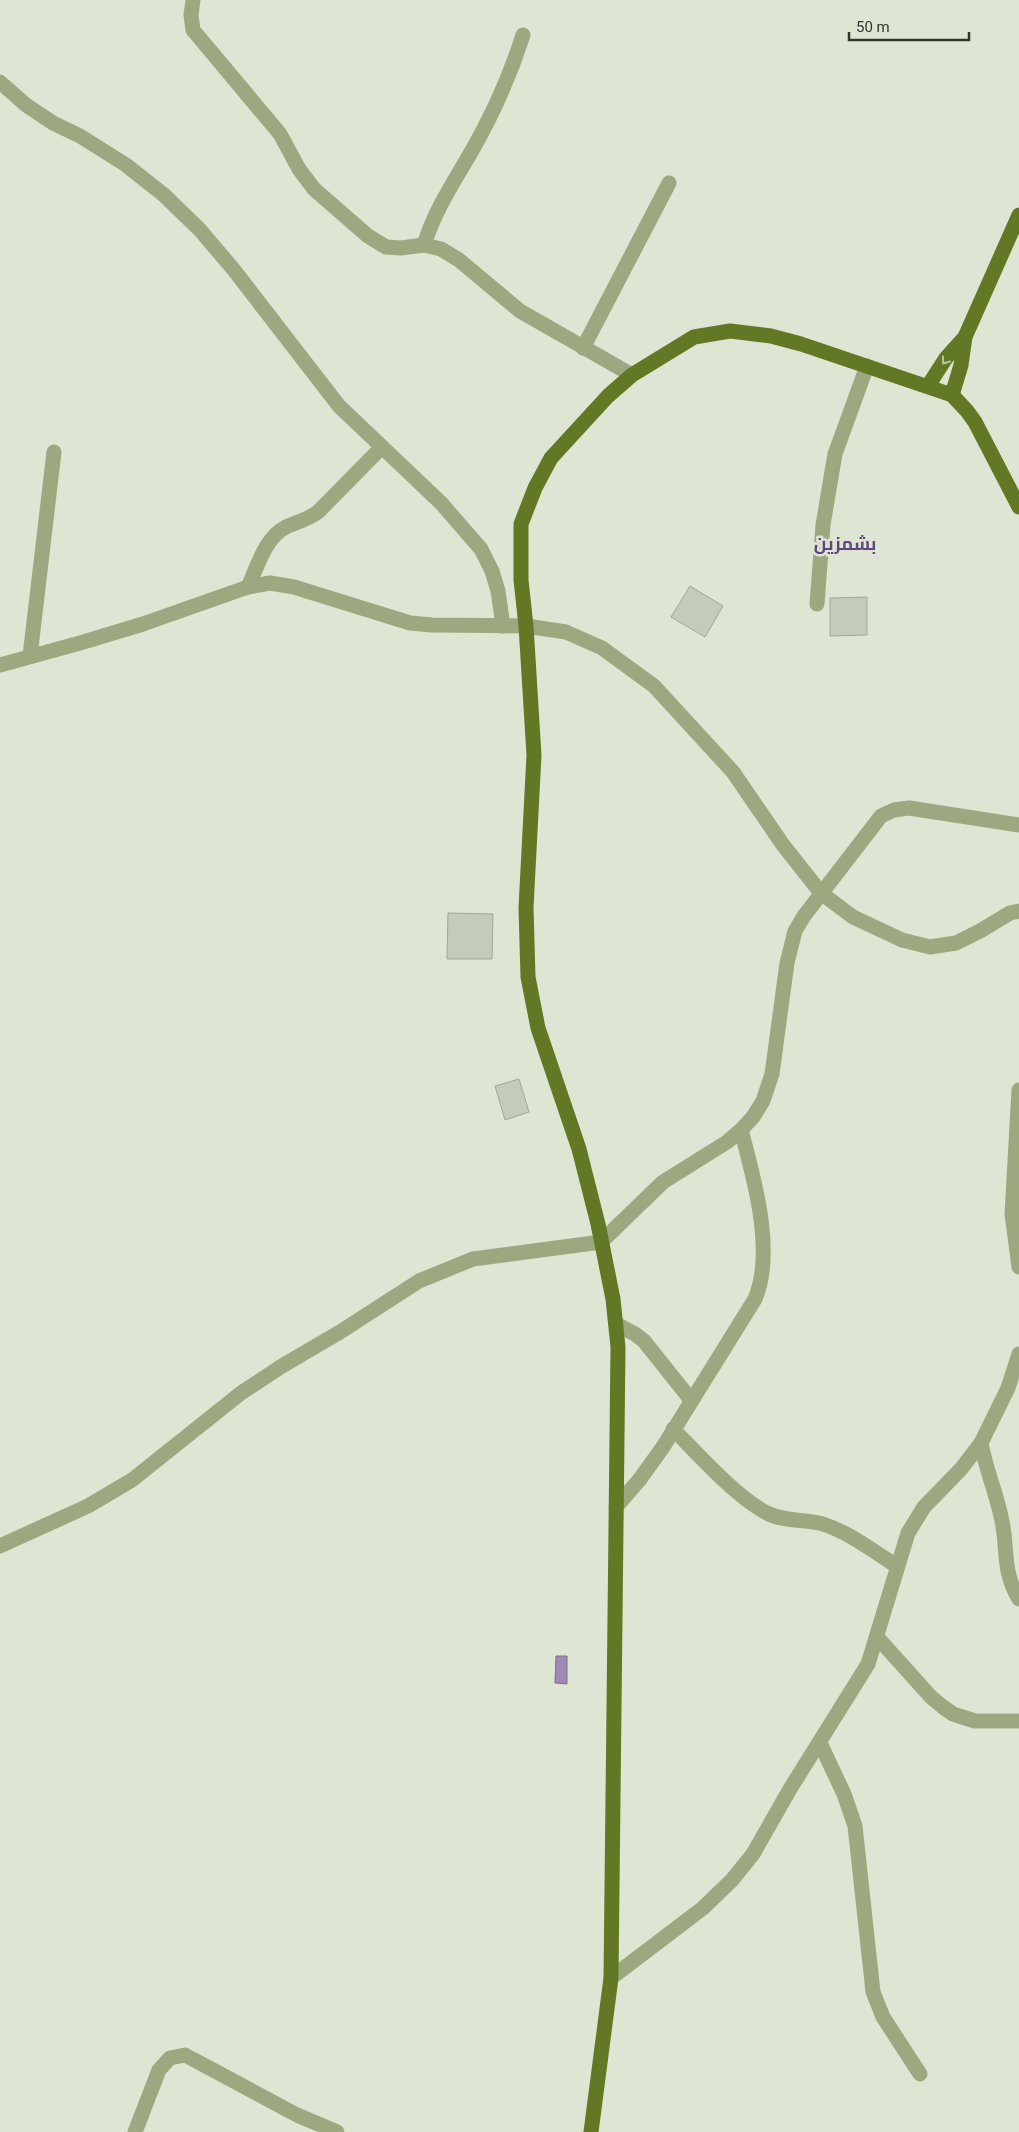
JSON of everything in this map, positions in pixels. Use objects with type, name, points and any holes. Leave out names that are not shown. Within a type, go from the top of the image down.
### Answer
[{"type":"main road","points":[[952,395],[962,365],[965,337],[1019,214]]},
{"type":"main road","points":[[591,2132],[611,1978],[618,1377],[616,1324],[601,1242],[579,1148],[538,1028],[528,977],[526,908],[534,755],[526,626],[520,580],[522,524],[535,488],[551,458],[608,396],[632,376],[694,337],[730,331],[778,338],[952,395],[967,410],[1019,507]]},
{"type":"main road","points":[[928,386],[946,358],[965,337]]},
{"type":"street","points":[[193,0],[191,15],[194,30],[280,134],[299,169],[314,189],[368,236],[386,247],[401,248],[424,245],[441,250],[459,260],[520,311],[632,376]]},
{"type":"street","points":[[424,245],[431,221],[471,152],[511,72],[523,35]]},
{"type":"street","points":[[0,82],[26,105],[53,123],[80,136],[126,165],[164,195],[200,230],[234,270],[339,406],[441,503],[481,549],[492,571],[498,591],[503,626]]},
{"type":"street","points":[[583,348],[669,183]]},
{"type":"street","points":[[817,604],[823,525],[835,454],[867,366]]},
{"type":"street","points":[[248,587],[266,547],[274,536],[284,528],[308,519],[318,512],[382,447]]},
{"type":"street","points":[[30,656],[54,452]]},
{"type":"street","points":[[0,665],[143,624],[248,587],[270,583],[294,587],[410,623],[526,626],[566,632],[602,648],[654,686],[733,772],[783,845],[821,893],[865,923],[902,940],[930,947],[956,942],[980,931],[1010,913],[1019,911]]},
{"type":"street","points":[[0,1546],[88,1506],[132,1480],[240,1394],[419,1281],[473,1259],[601,1242],[663,1182],[727,1142],[753,1117],[763,1101],[772,1074],[784,982],[796,930],[821,893],[881,816],[894,810],[909,808],[1019,825]]},
{"type":"street","points":[[1019,1090],[1012,1214],[1019,1266]]},
{"type":"street","points":[[616,1507],[651,1464],[755,1299],[764,1266],[759,1204],[741,1130]]},
{"type":"street","points":[[616,1324],[644,1341],[691,1400]]},
{"type":"street","points":[[611,1978],[704,1908],[732,1880],[752,1854],[868,1664],[908,1533],[924,1507],[961,1469],[981,1443],[1008,1388],[1019,1354]]},
{"type":"street","points":[[673,1429],[736,1490],[759,1509],[773,1516],[809,1521],[835,1528],[897,1566]]},
{"type":"street","points":[[981,1443],[1003,1522],[1007,1575],[1019,1599]]},
{"type":"street","points":[[877,1637],[931,1697],[953,1714],[975,1721],[1019,1721]]},
{"type":"street","points":[[820,1743],[844,1794],[855,1826],[875,1999],[883,2017],[920,2074]]},
{"type":"street","points":[[135,2132],[159,2070],[170,2058],[186,2055],[297,2115],[337,2132]]},
{"type":"shaded area","points":[[556,1656],[567,1656],[567,1684],[555,1683]]},
{"type":"building","points":[[690,586],[723,606],[705,637],[671,617]]},
{"type":"building","points":[[867,597],[867,635],[830,636],[830,598]]},
{"type":"building","points":[[448,913],[493,914],[492,959],[447,959]]},
{"type":"building","points":[[519,1079],[529,1112],[505,1120],[495,1086]]},
{"type":"district","name":"بشمزين","points":[[845,544]]}]
